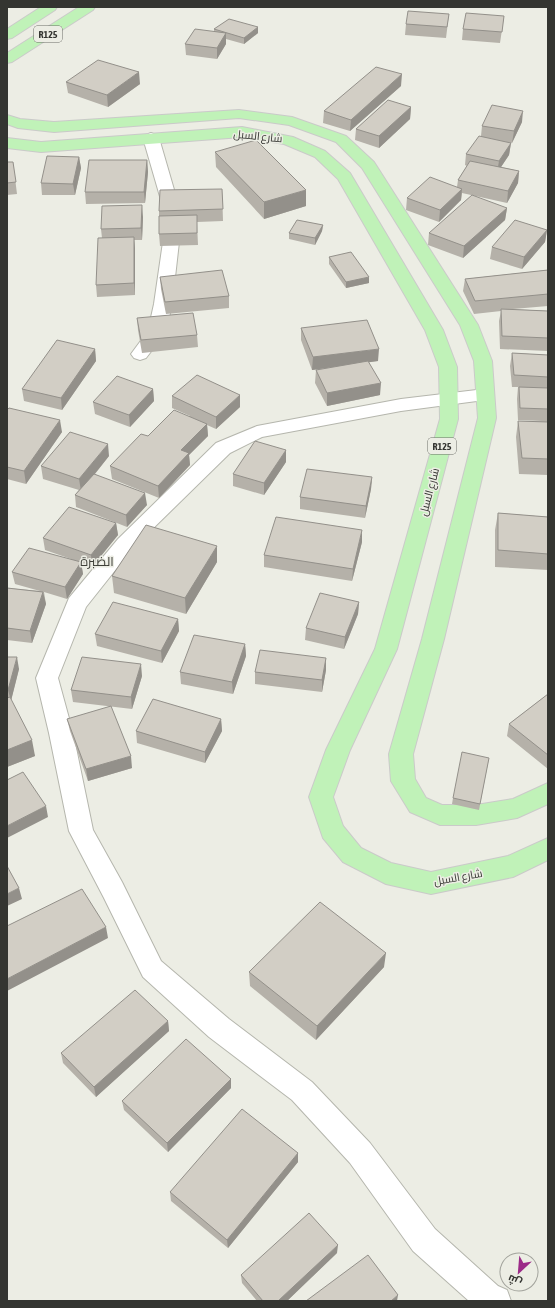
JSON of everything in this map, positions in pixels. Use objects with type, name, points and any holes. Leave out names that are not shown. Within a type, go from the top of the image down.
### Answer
[{"type":"main road","name":"R125","points":[[7,35],[50,7]]},
{"type":"main road","name":"R125","points":[[7,59],[88,7]]},
{"type":"main road","name":"شارع السبل","points":[[7,119],[18,123],[54,127],[239,114],[292,121],[341,139],[368,165],[469,325],[483,361],[487,418],[434,639],[401,754],[403,781],[418,805],[440,815],[476,815],[517,808],[548,793]]},
{"type":"main road","name":"شارع السبل","points":[[7,143],[41,147],[242,132],[288,140],[320,154],[344,176],[434,330],[448,367],[449,419],[386,649],[338,750],[321,797],[332,831],[352,855],[386,873],[431,883],[513,866],[548,848]]},
{"type":"street","points":[[140,354],[157,332],[171,242],[169,200],[151,138]]},
{"type":"street","points":[[485,395],[449,398],[400,405],[256,432],[223,448],[125,544],[77,604],[47,678],[61,733],[81,831],[113,890],[152,969],[219,1028],[302,1091],[360,1154],[424,1240],[487,1297],[496,1301]]},
{"type":"building","points":[[408,11],[449,14],[447,27],[406,24]]},
{"type":"building","points":[[466,13],[504,16],[502,32],[463,29]]},
{"type":"building","points":[[229,19],[258,27],[244,38],[214,29]]},
{"type":"building","points":[[195,29],[226,33],[217,48],[185,44]]},
{"type":"building","points":[[98,60],[139,72],[107,95],[66,82]]},
{"type":"building","points":[[376,67],[402,74],[351,120],[324,111]]},
{"type":"building","points":[[388,100],[411,107],[379,136],[356,129]]},
{"type":"building","points":[[492,105],[523,111],[514,131],[482,126]]},
{"type":"building","points":[[479,136],[511,143],[499,161],[466,154]]},
{"type":"building","points":[[256,140],[306,190],[264,202],[215,152]]},
{"type":"building","points":[[47,156],[79,157],[73,184],[41,183]]},
{"type":"building","points":[[89,160],[147,160],[144,192],[85,192]]},
{"type":"building","points":[[470,161],[519,171],[508,191],[458,180]]},
{"type":"building","points":[[7,162],[13,162],[16,182],[7,183]]},
{"type":"building","points":[[430,177],[462,189],[440,210],[407,198]]},
{"type":"building","points":[[222,189],[223,209],[159,211],[160,190]]},
{"type":"building","points":[[472,195],[507,208],[464,246],[429,233]]},
{"type":"building","points":[[142,205],[141,228],[101,229],[102,206]]},
{"type":"building","points":[[197,215],[197,233],[159,234],[159,216]]},
{"type":"building","points":[[297,220],[323,225],[315,238],[289,233]]},
{"type":"building","points":[[515,220],[547,230],[524,257],[492,247]]},
{"type":"building","points":[[134,237],[134,283],[96,285],[98,238]]},
{"type":"building","points":[[351,252],[369,277],[346,282],[329,257]]},
{"type":"building","points":[[222,270],[229,296],[165,302],[160,277]]},
{"type":"building","points":[[548,270],[548,294],[475,301],[465,279]]},
{"type":"building","points":[[501,309],[548,311],[548,338],[502,336]]},
{"type":"building","points":[[193,313],[197,335],[141,340],[137,318]]},
{"type":"building","points":[[367,320],[379,349],[313,357],[301,328]]},
{"type":"building","points":[[57,340],[95,349],[61,398],[22,389]]},
{"type":"building","points":[[512,353],[548,355],[548,377],[514,375]]},
{"type":"building","points":[[368,361],[381,383],[327,393],[316,370]]},
{"type":"building","points":[[197,375],[240,395],[216,417],[172,396]]},
{"type":"building","points":[[117,376],[153,389],[129,415],[93,402]]},
{"type":"building","points":[[519,387],[548,388],[548,409],[520,408]]},
{"type":"building","points":[[9,408],[60,420],[24,471],[7,467],[7,410]]},
{"type":"building","points":[[174,410],[207,424],[181,450],[189,453],[158,486],[110,466],[141,434],[148,436]]},
{"type":"building","points":[[518,421],[548,422],[548,459],[522,458]]},
{"type":"building","points":[[70,432],[108,444],[79,479],[41,466]]},
{"type":"building","points":[[255,441],[286,450],[264,483],[233,474]]},
{"type":"building","points":[[307,469],[372,477],[366,506],[300,497]]},
{"type":"building","points":[[94,474],[145,493],[126,515],[75,495]]},
{"type":"building","points":[[69,507],[116,523],[91,555],[43,538]]},
{"type":"building","points":[[498,513],[548,517],[548,554],[498,550]]},
{"type":"building","points":[[276,517],[362,530],[353,569],[264,555]]},
{"type":"building","points":[[146,525],[217,546],[185,598],[112,576]]},
{"type":"building","points":[[29,548],[81,562],[65,587],[12,572]]},
{"type":"building","points":[[7,588],[43,592],[30,631],[7,628]]},
{"type":"building","points":[[320,593],[359,602],[345,637],[306,628]]},
{"type":"building","points":[[113,602],[178,619],[161,651],[95,634]]},
{"type":"building","points":[[194,635],[245,644],[232,682],[180,672]]},
{"type":"building","points":[[260,650],[326,658],[322,680],[255,672]]},
{"type":"building","points":[[7,657],[17,657],[8,690],[7,690]]},
{"type":"building","points":[[82,657],[141,664],[131,697],[71,690]]},
{"type":"building","points":[[548,694],[548,755],[509,724]]},
{"type":"building","points":[[10,697],[32,740],[7,750],[7,698]]},
{"type":"building","points":[[153,699],[221,719],[205,752],[136,731]]},
{"type":"building","points":[[111,706],[131,756],[86,769],[67,719]]},
{"type":"building","points":[[462,752],[489,758],[480,804],[453,798]]},
{"type":"building","points":[[23,772],[46,806],[7,826],[7,780]]},
{"type":"building","points":[[7,866],[19,888],[7,894]]},
{"type":"building","points":[[82,889],[106,927],[7,979],[7,926]]},
{"type":"building","points":[[320,902],[386,953],[317,1026],[249,972]]},
{"type":"building","points":[[135,990],[168,1021],[94,1087],[61,1053]]},
{"type":"building","points":[[186,1039],[231,1079],[167,1143],[122,1101]]},
{"type":"building","points":[[242,1109],[298,1153],[227,1240],[170,1192]]},
{"type":"building","points":[[309,1213],[338,1245],[278,1301],[263,1301],[241,1275]]},
{"type":"building","points":[[368,1255],[398,1295],[391,1301],[306,1301]]},
{"type":"district","name":"الضبرة","points":[[97,561]]}]
